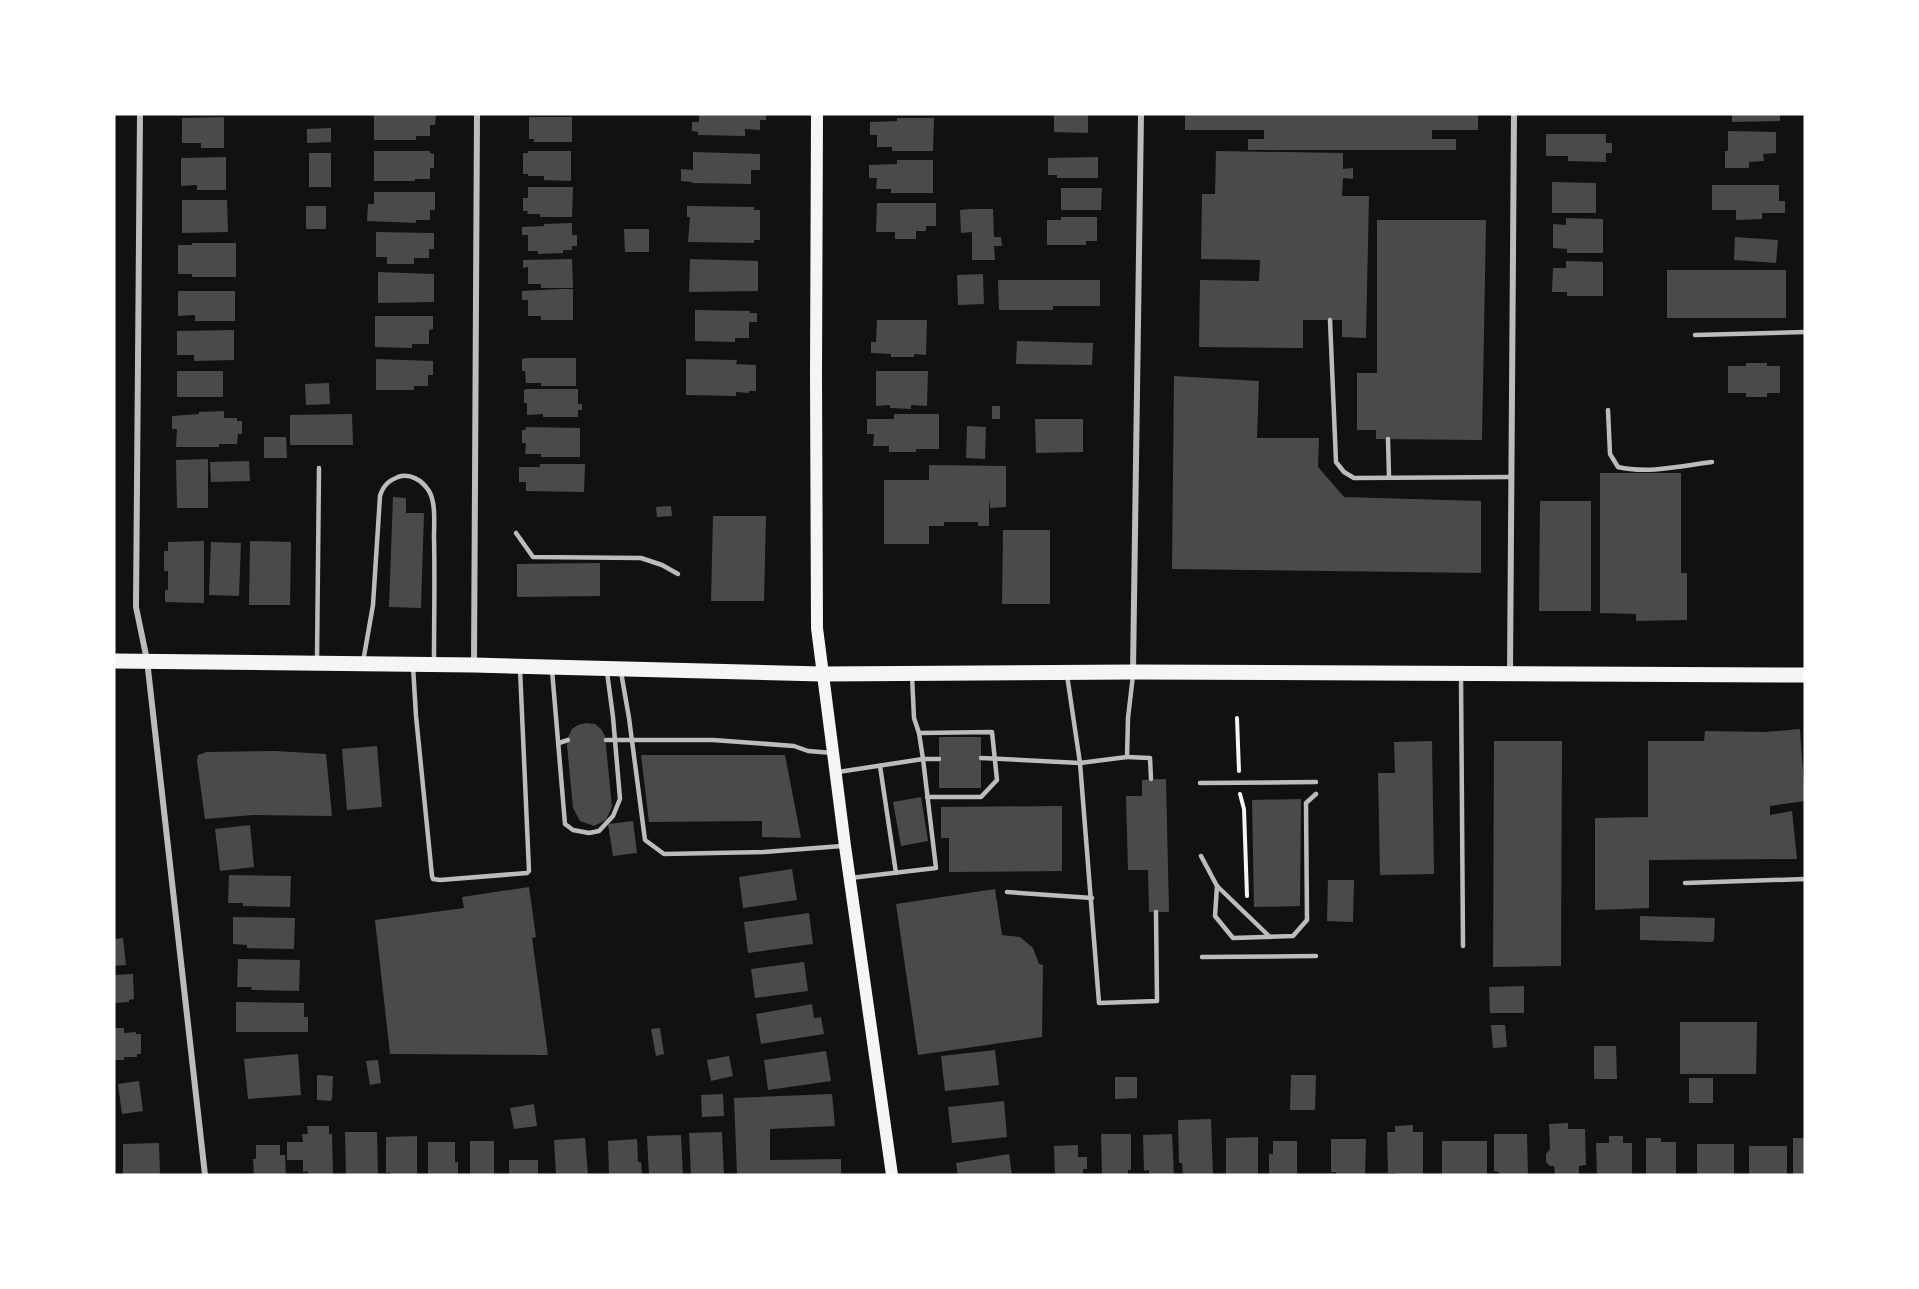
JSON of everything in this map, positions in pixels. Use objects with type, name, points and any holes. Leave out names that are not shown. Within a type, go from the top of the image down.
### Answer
[{"type":"main road","points":[[817,114],[817,628],[845,846],[892,1175]]},
{"type":"main road","points":[[114,661],[434,664],[822,674],[1133,672],[1805,675]]},
{"type":"street","points":[[140,114],[136,607],[147,660],[205,1175]]},
{"type":"street","points":[[474,665],[477,114]]},
{"type":"street","points":[[1133,672],[1141,114]]},
{"type":"street","points":[[1510,673],[1514,114]]},
{"type":"lane","points":[[1330,320],[1336,462],[1344,472],[1354,478],[1511,477]]},
{"type":"lane","points":[[1695,335],[1805,332]]},
{"type":"lane","points":[[1608,410],[1610,454],[1617,467],[1630,470],[1650,470],[1712,462]]},
{"type":"lane","points":[[1388,439],[1389,477]]},
{"type":"lane","points":[[316,663],[319,468]]},
{"type":"lane","points":[[363,663],[373,605],[380,496],[382,488],[392,479],[404,476],[413,477],[422,483],[429,492],[432,502],[434,664]]},
{"type":"lane","points":[[516,533],[533,557],[641,558],[662,565],[678,574]]},
{"type":"lane","points":[[413,664],[432,876],[433,879],[440,880],[529,871],[520,666]]},
{"type":"lane","points":[[552,667],[565,824],[573,830],[589,833],[598,831],[613,816],[615,804],[620,799],[615,740],[613,668]]},
{"type":"lane","points":[[613,668],[632,740],[645,840],[664,854],[764,852],[845,846]]},
{"type":"lane","points":[[1127,757],[1133,672]]},
{"type":"lane","points":[[1067,673],[1080,763],[1099,1003],[1157,1001],[1156,912]]},
{"type":"lane","points":[[1461,673],[1463,946]]},
{"type":"lane","points":[[850,878],[936,868],[923,759],[914,718],[912,674]]},
{"type":"lane","points":[[919,733],[992,732],[997,780],[981,797],[927,797]]},
{"type":"lane","points":[[606,740],[713,740],[795,747],[808,751],[833,753]]},
{"type":"lane","points":[[559,743],[567,741]]},
{"type":"lane","points":[[981,759],[1080,763],[1127,757],[1150,758],[1151,780]]},
{"type":"lane","points":[[835,773],[923,759],[939,759]]},
{"type":"lane","points":[[880,766],[896,873]]},
{"type":"lane","points":[[609,770],[617,770]]},
{"type":"lane","points":[[561,774],[569,773]]},
{"type":"lane","points":[[1200,783],[1316,782]]},
{"type":"lane","points":[[1217,886],[1215,916],[1233,938],[1293,936],[1307,920],[1306,803],[1316,794]]},
{"type":"lane","points":[[564,808],[573,808]]},
{"type":"lane","points":[[1201,856],[1217,886],[1270,938]]},
{"type":"lane","points":[[1685,883],[1805,879]]},
{"type":"lane","points":[[1007,892],[1092,898]]},
{"type":"lane","points":[[1202,957],[1316,956]]},
{"type":"path","points":[[1237,718],[1239,772]]},
{"type":"path","points":[[1239,790],[1244,809],[1247,896]]},
{"type":"building","points":[[374,114],[436,114],[435,125],[430,125],[430,136],[416,136],[416,140],[374,140]]},
{"type":"building","points":[[699,114],[766,114],[766,120],[760,120],[760,130],[745,129],[745,136],[698,135],[698,132],[692,131],[692,122],[699,122]]},
{"type":"building","points":[[1054,114],[1088,114],[1088,133],[1054,132]]},
{"type":"building","points":[[1185,114],[1478,114],[1478,130],[1432,130],[1432,139],[1456,139],[1456,150],[1248,150],[1248,139],[1264,139],[1264,130],[1185,130]]},
{"type":"building","points":[[1732,114],[1780,114],[1780,121],[1732,122]]},
{"type":"building","points":[[224,117],[224,148],[201,148],[201,143],[182,143],[182,118]]},
{"type":"building","points":[[529,117],[572,117],[572,142],[534,142],[534,139],[529,139]]},
{"type":"building","points":[[897,118],[934,118],[933,151],[892,151],[892,147],[877,147],[877,135],[870,135],[870,122],[897,121]]},
{"type":"building","points":[[331,128],[331,142],[307,143],[307,129]]},
{"type":"building","points":[[1728,131],[1776,132],[1776,153],[1763,154],[1764,161],[1749,162],[1749,168],[1725,168]]},
{"type":"building","points":[[1546,134],[1606,134],[1606,143],[1612,143],[1612,153],[1606,153],[1606,162],[1568,161],[1568,156],[1546,156]]},
{"type":"building","points":[[374,151],[430,151],[434,154],[434,168],[430,168],[430,179],[374,181]]},
{"type":"building","points":[[528,151],[571,151],[571,181],[544,180],[544,176],[523,174],[523,153],[528,153]]},
{"type":"building","points":[[1216,151],[1343,153],[1343,169],[1353,168],[1353,179],[1343,178],[1342,196],[1369,196],[1366,338],[1342,337],[1342,320],[1303,320],[1303,348],[1199,347],[1200,280],[1259,281],[1260,260],[1201,259],[1202,194],[1215,194]]},
{"type":"building","points":[[693,152],[760,154],[760,170],[751,170],[751,184],[681,181],[681,169],[693,170]]},
{"type":"building","points":[[309,153],[331,153],[331,187],[309,187]]},
{"type":"building","points":[[226,157],[226,190],[197,190],[197,185],[181,186],[181,158]]},
{"type":"building","points":[[1098,157],[1098,178],[1057,178],[1057,175],[1048,175],[1048,158]]},
{"type":"building","points":[[897,160],[933,160],[933,193],[891,193],[891,189],[876,189],[877,178],[869,178],[869,165],[897,164]]},
{"type":"building","points":[[1552,182],[1596,183],[1596,213],[1552,213]]},
{"type":"building","points":[[1712,185],[1779,185],[1779,201],[1785,201],[1785,213],[1762,213],[1762,219],[1736,220],[1736,210],[1712,210]]},
{"type":"building","points":[[528,187],[573,187],[572,217],[540,217],[540,214],[527,214],[528,211],[523,211],[523,198],[528,198]]},
{"type":"building","points":[[1061,188],[1102,188],[1101,210],[1061,210]]},
{"type":"building","points":[[374,192],[435,192],[435,210],[430,210],[430,220],[416,220],[416,223],[367,221],[368,204],[374,204]]},
{"type":"building","points":[[182,200],[227,200],[228,232],[182,233]]},
{"type":"building","points":[[877,203],[936,203],[936,226],[926,226],[926,231],[916,231],[916,239],[895,239],[895,232],[876,232]]},
{"type":"building","points":[[306,206],[326,206],[326,229],[306,229]]},
{"type":"building","points":[[687,206],[754,207],[754,210],[760,210],[760,240],[754,240],[754,243],[688,242],[690,217],[687,217]]},
{"type":"building","points":[[993,209],[994,237],[1001,237],[1002,246],[994,246],[995,260],[972,260],[972,232],[961,233],[960,210]]},
{"type":"building","points":[[1061,217],[1097,217],[1097,241],[1086,241],[1086,245],[1047,245],[1047,220],[1061,220]]},
{"type":"building","points":[[1566,218],[1603,219],[1603,253],[1567,253],[1567,249],[1553,248],[1553,224],[1566,225]]},
{"type":"building","points":[[1377,220],[1486,220],[1482,440],[1376,439],[1376,430],[1357,430],[1357,373],[1377,373]]},
{"type":"building","points":[[572,223],[572,235],[577,235],[577,246],[572,246],[572,250],[563,250],[563,253],[538,254],[538,251],[528,251],[528,235],[522,235],[522,227]]},
{"type":"building","points":[[624,229],[649,229],[649,252],[625,252]]},
{"type":"building","points":[[376,232],[434,233],[434,249],[429,249],[429,258],[414,258],[414,264],[387,264],[387,257],[376,257]]},
{"type":"building","points":[[1735,237],[1778,240],[1776,263],[1734,260]]},
{"type":"building","points":[[192,243],[236,243],[236,277],[192,277],[192,274],[178,274],[178,245],[192,245]]},
{"type":"building","points":[[572,259],[573,288],[541,288],[541,284],[528,284],[528,267],[523,268],[523,260]]},
{"type":"building","points":[[690,259],[758,261],[758,291],[689,292]]},
{"type":"building","points":[[1566,261],[1603,262],[1603,296],[1567,296],[1567,292],[1552,292],[1553,268],[1566,268]]},
{"type":"building","points":[[1667,270],[1786,270],[1786,318],[1667,318]]},
{"type":"building","points":[[378,272],[434,274],[434,302],[378,303]]},
{"type":"building","points":[[983,274],[984,304],[958,305],[957,275]]},
{"type":"building","points":[[998,280],[1100,280],[1100,306],[1053,306],[1053,310],[999,310]]},
{"type":"building","points":[[573,289],[573,320],[541,320],[541,316],[528,316],[528,300],[522,300],[522,291]]},
{"type":"building","points":[[178,291],[235,291],[235,321],[195,321],[195,315],[178,316]]},
{"type":"building","points":[[695,310],[750,311],[750,313],[757,313],[757,322],[749,322],[749,338],[735,338],[735,342],[695,341]]},
{"type":"building","points":[[375,316],[433,316],[433,329],[429,330],[429,344],[412,344],[412,348],[375,347]]},
{"type":"building","points":[[877,320],[927,320],[926,355],[891,357],[891,354],[871,353],[871,342],[876,342]]},
{"type":"building","points":[[234,330],[234,360],[194,361],[194,355],[177,355],[177,331]]},
{"type":"building","points":[[1017,341],[1093,343],[1092,365],[1016,364]]},
{"type":"building","points":[[576,358],[576,386],[541,386],[541,383],[526,383],[525,371],[522,371],[522,359]]},
{"type":"building","points":[[376,359],[433,361],[433,375],[428,375],[428,386],[414,386],[414,390],[376,390]]},
{"type":"building","points":[[686,359],[737,360],[736,364],[756,365],[756,391],[736,392],[736,396],[686,395]]},
{"type":"building","points":[[1746,363],[1767,363],[1767,366],[1780,366],[1780,393],[1767,393],[1767,397],[1746,397],[1746,393],[1728,393],[1728,366],[1746,366]]},
{"type":"building","points":[[177,371],[223,371],[223,397],[177,397]]},
{"type":"building","points":[[876,371],[928,371],[927,406],[911,405],[911,409],[890,408],[890,405],[876,406]]},
{"type":"building","points":[[1174,376],[1259,381],[1257,438],[1319,438],[1318,467],[1344,497],[1481,501],[1481,573],[1172,569]]},
{"type":"building","points":[[329,383],[330,404],[306,405],[305,384]]},
{"type":"building","points":[[578,389],[578,404],[582,404],[582,410],[578,410],[578,417],[527,415],[524,390]]},
{"type":"building","points":[[992,406],[1000,406],[1000,419],[992,419]]},
{"type":"building","points":[[224,411],[224,418],[237,418],[237,421],[242,421],[242,434],[238,434],[237,444],[219,444],[219,447],[176,447],[177,429],[172,429],[172,416]]},
{"type":"building","points":[[352,414],[353,445],[290,445],[290,415]]},
{"type":"building","points":[[894,414],[939,414],[939,449],[889,452],[889,446],[873,446],[874,434],[867,434],[867,419],[894,419]]},
{"type":"building","points":[[1035,419],[1083,419],[1083,452],[1036,453]]},
{"type":"building","points":[[967,426],[986,427],[985,459],[966,458]]},
{"type":"building","points":[[526,427],[580,428],[580,457],[541,457],[541,454],[525,454],[526,443],[522,443],[522,430]]},
{"type":"building","points":[[264,437],[286,437],[287,458],[264,458]]},
{"type":"building","points":[[208,459],[208,508],[177,508],[176,460]]},
{"type":"building","points":[[249,461],[250,481],[211,482],[210,462]]},
{"type":"building","points":[[540,464],[585,464],[584,492],[526,491],[526,482],[519,482],[519,467],[540,467]]},
{"type":"building","points":[[929,465],[1006,466],[1006,507],[990,508],[989,498],[989,526],[978,526],[978,522],[944,522],[944,526],[929,526],[929,544],[884,544],[884,480],[929,480]]},
{"type":"building","points":[[1600,473],[1681,473],[1681,573],[1687,573],[1687,620],[1636,621],[1636,614],[1600,613]]},
{"type":"building","points":[[393,497],[406,498],[406,513],[424,513],[421,608],[389,607]]},
{"type":"building","points":[[1540,501],[1591,501],[1591,611],[1539,611]]},
{"type":"building","points":[[671,506],[672,516],[657,517],[656,507]]},
{"type":"building","points":[[713,516],[766,516],[764,601],[711,601]]},
{"type":"building","points":[[1003,530],[1050,530],[1050,604],[1002,604]]},
{"type":"building","points":[[204,541],[204,603],[165,602],[165,590],[168,590],[168,571],[164,571],[164,551],[168,551],[168,542]]},
{"type":"building","points":[[250,541],[291,542],[290,605],[249,605]]},
{"type":"building","points":[[211,542],[241,543],[239,596],[209,595]]},
{"type":"building","points":[[600,563],[600,596],[517,597],[517,564]]},
{"type":"building","points":[[586,723],[595,724],[605,736],[612,807],[606,820],[594,826],[580,821],[573,808],[567,745],[572,729]]},
{"type":"building","points":[[1800,729],[1805,801],[1770,806],[1770,815],[1792,811],[1797,859],[1649,860],[1649,908],[1595,910],[1595,818],[1648,817],[1648,741],[1704,741],[1705,731],[1765,732]]},
{"type":"building","points":[[939,737],[981,737],[981,788],[939,788]]},
{"type":"building","points":[[1432,741],[1434,874],[1380,875],[1378,773],[1395,773],[1394,742]]},
{"type":"building","points":[[1494,741],[1562,741],[1561,966],[1493,967]]},
{"type":"building","points":[[377,746],[382,807],[347,810],[342,749]]},
{"type":"building","points":[[275,751],[326,754],[332,816],[253,815],[205,819],[198,755],[207,752]]},
{"type":"building","points":[[641,755],[785,755],[801,838],[762,837],[762,821],[649,822]]},
{"type":"building","points":[[1166,779],[1169,912],[1149,912],[1148,870],[1128,870],[1126,796],[1142,796],[1142,780]]},
{"type":"building","points":[[921,797],[928,841],[901,846],[893,802]]},
{"type":"building","points":[[1301,799],[1300,906],[1254,907],[1252,800]]},
{"type":"building","points":[[1062,806],[1062,871],[949,872],[949,838],[941,838],[941,807]]},
{"type":"building","points":[[633,821],[637,853],[613,856],[608,824]]},
{"type":"building","points":[[250,825],[254,867],[220,871],[215,829]]},
{"type":"building","points":[[792,869],[797,900],[743,908],[739,877]]},
{"type":"building","points":[[229,875],[291,876],[290,907],[243,906],[243,903],[228,903]]},
{"type":"building","points":[[1328,880],[1354,880],[1353,922],[1327,921]]},
{"type":"building","points":[[529,887],[536,937],[532,938],[548,1055],[390,1054],[375,920],[464,908],[462,897]]},
{"type":"building","points":[[995,889],[1002,935],[1020,937],[1033,948],[1039,964],[1043,965],[1042,1037],[918,1055],[896,904]]},
{"type":"building","points":[[809,913],[813,944],[748,953],[744,922]]},
{"type":"building","points":[[1640,916],[1715,918],[1714,940],[1712,942],[1640,940]]},
{"type":"building","points":[[233,917],[295,918],[294,949],[247,948],[247,945],[233,944]]},
{"type":"building","points":[[123,938],[126,965],[114,966],[114,939]]},
{"type":"building","points":[[238,959],[300,960],[299,991],[251,990],[252,987],[237,987]]},
{"type":"building","points":[[804,962],[808,991],[755,998],[751,969]]},
{"type":"building","points":[[133,974],[134,999],[129,1002],[114,1003],[114,975]]},
{"type":"building","points":[[1524,986],[1524,1013],[1490,1013],[1489,987]]},
{"type":"building","points":[[236,1002],[304,1003],[304,1017],[308,1017],[308,1032],[236,1032]]},
{"type":"building","points":[[812,1004],[814,1018],[821,1017],[824,1034],[761,1044],[756,1014]]},
{"type":"building","points":[[1680,1022],[1757,1022],[1756,1074],[1680,1074]]},
{"type":"building","points":[[1491,1025],[1505,1025],[1507,1047],[1493,1048]]},
{"type":"building","points":[[114,1028],[124,1028],[124,1033],[141,1034],[141,1054],[137,1054],[137,1057],[124,1057],[124,1060],[114,1060]]},
{"type":"building","points":[[660,1028],[664,1054],[656,1056],[651,1029]]},
{"type":"building","points":[[1594,1046],[1616,1046],[1617,1079],[1594,1079]]},
{"type":"building","points":[[995,1050],[999,1085],[945,1091],[941,1056]]},
{"type":"building","points":[[826,1051],[831,1081],[768,1090],[764,1060]]},
{"type":"building","points":[[298,1054],[301,1095],[248,1099],[244,1059]]},
{"type":"building","points":[[729,1056],[733,1076],[711,1081],[707,1060]]},
{"type":"building","points":[[378,1060],[381,1083],[370,1085],[366,1061]]},
{"type":"building","points":[[317,1075],[333,1076],[330,1101],[317,1100]]},
{"type":"building","points":[[1291,1075],[1316,1075],[1315,1110],[1290,1110]]},
{"type":"building","points":[[1115,1077],[1137,1077],[1137,1098],[1115,1099]]},
{"type":"building","points":[[1689,1078],[1713,1078],[1713,1103],[1689,1103]]},
{"type":"building","points":[[139,1081],[143,1111],[122,1114],[118,1084]]},
{"type":"building","points":[[723,1094],[724,1116],[702,1117],[701,1095]]},
{"type":"building","points":[[832,1094],[835,1126],[770,1129],[770,1160],[841,1159],[841,1175],[737,1175],[734,1098]]},
{"type":"building","points":[[1004,1101],[1007,1137],[952,1143],[948,1107]]},
{"type":"building","points":[[534,1104],[537,1126],[514,1129],[510,1108]]},
{"type":"building","points":[[1211,1119],[1213,1175],[1183,1175],[1182,1163],[1179,1163],[1178,1120]]},
{"type":"building","points":[[1568,1123],[1568,1129],[1585,1129],[1586,1165],[1579,1166],[1579,1175],[1555,1175],[1554,1166],[1546,1162],[1546,1154],[1550,1149],[1549,1124]]},
{"type":"building","points":[[1413,1125],[1413,1132],[1423,1132],[1423,1175],[1388,1173],[1387,1132],[1395,1132],[1395,1126]]},
{"type":"building","points":[[307,1126],[329,1126],[329,1134],[332,1134],[333,1175],[308,1175],[308,1171],[303,1172],[303,1160],[287,1160],[287,1142],[303,1142],[302,1134],[308,1134]]},
{"type":"building","points":[[345,1132],[377,1132],[378,1175],[346,1175]]},
{"type":"building","points":[[722,1132],[724,1175],[691,1175],[689,1133]]},
{"type":"building","points":[[1101,1134],[1131,1134],[1131,1170],[1128,1170],[1128,1175],[1102,1175]]},
{"type":"building","points":[[1172,1134],[1174,1175],[1149,1175],[1149,1170],[1144,1171],[1143,1135]]},
{"type":"building","points":[[1494,1134],[1527,1134],[1528,1175],[1499,1175],[1499,1172],[1494,1171]]},
{"type":"building","points":[[681,1135],[683,1175],[649,1175],[647,1136]]},
{"type":"building","points":[[417,1136],[417,1175],[386,1173],[386,1137]]},
{"type":"building","points":[[1609,1136],[1623,1136],[1623,1143],[1632,1143],[1632,1175],[1597,1175],[1596,1143],[1609,1143]]},
{"type":"building","points":[[1258,1137],[1258,1175],[1226,1175],[1226,1138]]},
{"type":"building","points":[[585,1138],[588,1175],[556,1175],[554,1140]]},
{"type":"building","points":[[1646,1138],[1661,1138],[1661,1142],[1676,1142],[1676,1174],[1646,1175]]},
{"type":"building","points":[[1793,1138],[1805,1138],[1805,1175],[1793,1175]]},
{"type":"building","points":[[637,1139],[638,1162],[641,1162],[642,1175],[609,1175],[608,1141]]},
{"type":"building","points":[[1331,1139],[1366,1139],[1365,1175],[1336,1175],[1336,1172],[1331,1172]]},
{"type":"building","points":[[470,1141],[494,1141],[494,1175],[470,1175]]},
{"type":"building","points":[[1273,1141],[1297,1141],[1297,1175],[1269,1175],[1269,1154],[1273,1154]]},
{"type":"building","points":[[1442,1141],[1487,1141],[1487,1175],[1442,1175]]},
{"type":"building","points":[[428,1142],[455,1142],[455,1162],[458,1162],[458,1175],[428,1174]]},
{"type":"building","points":[[159,1143],[160,1175],[123,1175],[123,1144]]},
{"type":"building","points":[[1697,1144],[1734,1144],[1734,1175],[1697,1175]]},
{"type":"building","points":[[256,1145],[280,1145],[280,1155],[285,1155],[286,1175],[254,1175],[253,1159],[256,1159]]},
{"type":"building","points":[[1078,1145],[1078,1157],[1087,1157],[1087,1169],[1083,1169],[1083,1175],[1055,1175],[1054,1146]]},
{"type":"building","points":[[1749,1146],[1787,1146],[1787,1175],[1749,1175]]},
{"type":"building","points":[[1009,1154],[1012,1175],[958,1175],[956,1163]]},
{"type":"building","points":[[509,1160],[538,1160],[538,1175],[509,1175]]}]
